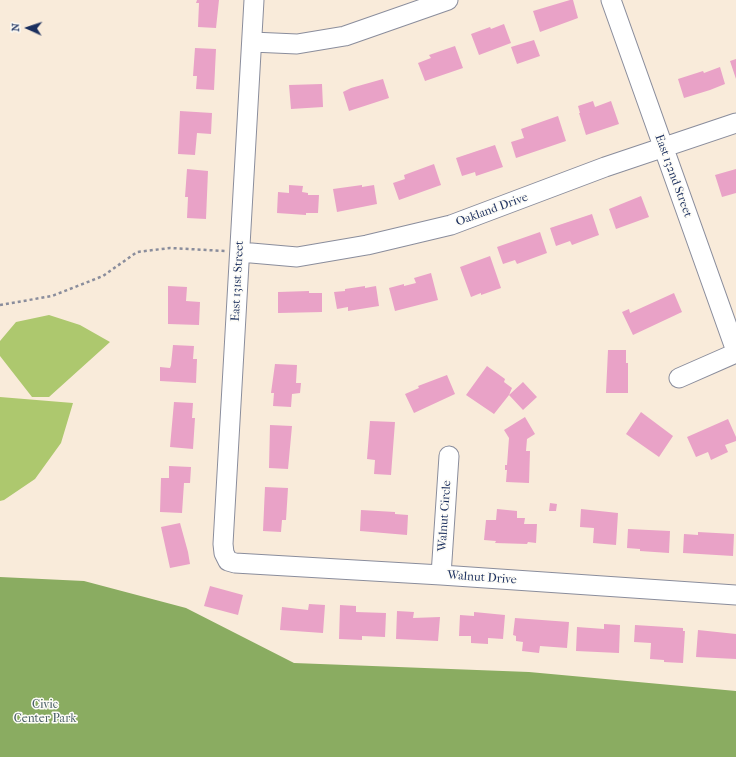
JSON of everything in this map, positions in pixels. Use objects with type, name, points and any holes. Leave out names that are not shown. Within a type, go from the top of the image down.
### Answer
[{"type":"street","name":"East 131st Street","points":[[228,561],[224,553],[223,544],[254,0]]},
{"type":"street","points":[[252,42],[297,44],[345,36],[448,0]]},
{"type":"street","name":"East 132nd Street","points":[[611,0],[736,352]]},
{"type":"street","name":"Oakland Drive","points":[[240,252],[297,257],[367,245],[451,225],[605,168],[736,122]]},
{"type":"street","points":[[679,378],[736,352]]},
{"type":"street","name":"Walnut Circle","points":[[441,576],[449,456]]},
{"type":"street","name":"Walnut Drive","points":[[228,561],[235,563],[736,595]]},
{"type":"path","points":[[0,305],[52,296],[103,276],[137,252],[170,248],[240,252]]},
{"type":"green space","points":[[49,315],[80,325],[110,342],[49,397],[32,397],[0,356],[0,341],[16,322]]},
{"type":"green space","points":[[0,397],[73,403],[61,443],[35,479],[4,500],[0,501]]},
{"type":"green space","name":"Civic Center Park","points":[[0,577],[84,581],[186,608],[294,663],[529,672],[736,691],[736,757],[0,757]]},
{"type":"building","points":[[197,0],[219,0],[216,28],[198,27],[199,3],[196,3]]},
{"type":"building","points":[[573,0],[578,18],[540,32],[533,11]]},
{"type":"building","points":[[504,24],[511,43],[479,55],[471,34]]},
{"type":"building","points":[[534,40],[540,56],[517,64],[511,47]]},
{"type":"building","points":[[455,46],[463,68],[425,81],[418,63],[431,58],[429,55]]},
{"type":"building","points":[[195,48],[216,49],[214,90],[196,89],[197,76],[193,76]]},
{"type":"building","points":[[736,59],[736,79],[730,61]]},
{"type":"building","points":[[720,67],[725,84],[684,98],[678,79],[703,71],[704,73]]},
{"type":"building","points":[[383,79],[389,98],[349,111],[343,92],[351,88]]},
{"type":"building","points":[[322,84],[323,107],[291,109],[289,85]]},
{"type":"building","points":[[593,101],[595,107],[611,101],[619,124],[586,135],[578,106]]},
{"type":"building","points":[[180,111],[212,113],[211,134],[197,133],[195,155],[178,154]]},
{"type":"building","points":[[558,116],[566,141],[516,158],[511,142],[524,138],[521,129]]},
{"type":"building","points":[[495,145],[503,167],[476,176],[475,172],[462,176],[456,158]]},
{"type":"building","points":[[434,164],[441,185],[399,200],[393,183],[405,179],[404,175]]},
{"type":"building","points":[[187,169],[208,171],[206,219],[187,218],[188,197],[185,197]]},
{"type":"building","points":[[736,169],[736,193],[722,197],[715,175]]},
{"type":"building","points":[[289,185],[303,186],[302,192],[308,193],[308,195],[319,195],[318,213],[306,213],[306,215],[277,213],[278,192],[289,193]]},
{"type":"building","points":[[362,185],[362,187],[374,185],[377,204],[337,212],[333,189]]},
{"type":"building","points":[[641,196],[649,217],[616,229],[609,209]]},
{"type":"building","points":[[592,214],[599,235],[572,245],[570,241],[556,246],[550,228]]},
{"type":"building","points":[[540,232],[547,253],[517,264],[515,260],[503,264],[497,247]]},
{"type":"building","points":[[490,256],[501,288],[471,297],[460,267]]},
{"type":"building","points":[[431,273],[438,300],[395,311],[389,288],[404,284],[404,286],[416,283],[414,278]]},
{"type":"building","points":[[168,286],[187,287],[186,301],[200,302],[199,325],[168,324]]},
{"type":"building","points":[[365,286],[365,288],[376,286],[379,306],[348,311],[348,307],[337,309],[334,292]]},
{"type":"building","points":[[309,291],[309,293],[322,293],[322,312],[278,313],[278,292]]},
{"type":"building","points":[[674,293],[682,312],[633,335],[622,312],[629,309],[630,313]]},
{"type":"building","points":[[173,345],[194,346],[193,359],[197,359],[196,383],[160,381],[160,367],[170,368]]},
{"type":"building","points":[[608,350],[626,350],[626,363],[628,363],[628,393],[606,393]]},
{"type":"building","points":[[275,364],[297,365],[296,383],[301,383],[300,393],[292,394],[291,407],[273,406],[274,393],[271,393]]},
{"type":"building","points":[[487,366],[505,379],[504,382],[512,388],[509,395],[494,414],[466,395]]},
{"type":"building","points":[[447,375],[455,394],[414,413],[405,394],[419,388],[418,386]]},
{"type":"building","points":[[523,382],[537,397],[523,410],[509,395]]},
{"type":"building","points":[[174,402],[193,403],[192,418],[195,418],[193,449],[170,447]]},
{"type":"building","points":[[641,412],[673,436],[659,457],[626,434]]},
{"type":"building","points":[[525,417],[535,434],[527,439],[526,451],[530,451],[529,483],[506,482],[507,470],[505,470],[505,465],[507,465],[509,438],[504,430]]},
{"type":"building","points":[[728,419],[736,437],[736,441],[725,445],[728,452],[711,460],[708,452],[696,457],[687,437]]},
{"type":"building","points":[[370,421],[395,422],[391,475],[374,474],[375,460],[367,459]]},
{"type":"building","points":[[270,425],[292,426],[288,469],[269,468]]},
{"type":"building","points":[[169,466],[191,467],[190,483],[184,483],[182,513],[160,512],[161,478],[169,478]]},
{"type":"building","points":[[265,487],[288,488],[286,520],[282,520],[281,532],[263,531]]},
{"type":"building","points":[[550,503],[557,504],[556,511],[549,511]]},
{"type":"building","points":[[497,509],[517,511],[517,518],[525,518],[524,524],[537,524],[536,543],[495,543],[496,541],[484,540],[486,520],[496,520]]},
{"type":"building","points":[[581,509],[618,513],[616,545],[593,543],[594,528],[580,527]]},
{"type":"building","points":[[361,510],[395,512],[395,514],[408,515],[407,535],[360,531]]},
{"type":"building","points":[[180,523],[190,564],[170,568],[161,527]]},
{"type":"building","points":[[628,529],[670,531],[669,553],[640,551],[640,549],[627,548]]},
{"type":"building","points":[[698,532],[734,534],[733,556],[683,553],[684,534],[698,535]]},
{"type":"building","points":[[210,586],[243,595],[238,615],[204,606]]},
{"type":"building","points":[[309,604],[325,605],[323,633],[280,630],[282,607],[308,610]]},
{"type":"building","points":[[340,605],[356,606],[356,612],[386,613],[385,637],[362,636],[362,640],[339,639]]},
{"type":"building","points":[[397,611],[414,612],[413,618],[440,617],[438,641],[396,639]]},
{"type":"building","points":[[474,612],[505,615],[503,639],[488,638],[488,644],[471,643],[471,636],[459,636],[460,615],[474,616]]},
{"type":"building","points":[[515,618],[569,622],[567,648],[540,646],[539,653],[522,651],[523,642],[516,641],[516,636],[513,635]]},
{"type":"building","points":[[604,624],[620,625],[619,653],[576,651],[577,627],[604,629]]},
{"type":"building","points":[[635,625],[683,628],[683,631],[685,631],[683,663],[664,662],[664,660],[650,659],[651,643],[634,642]]},
{"type":"building","points":[[698,630],[736,634],[736,659],[696,657]]}]
